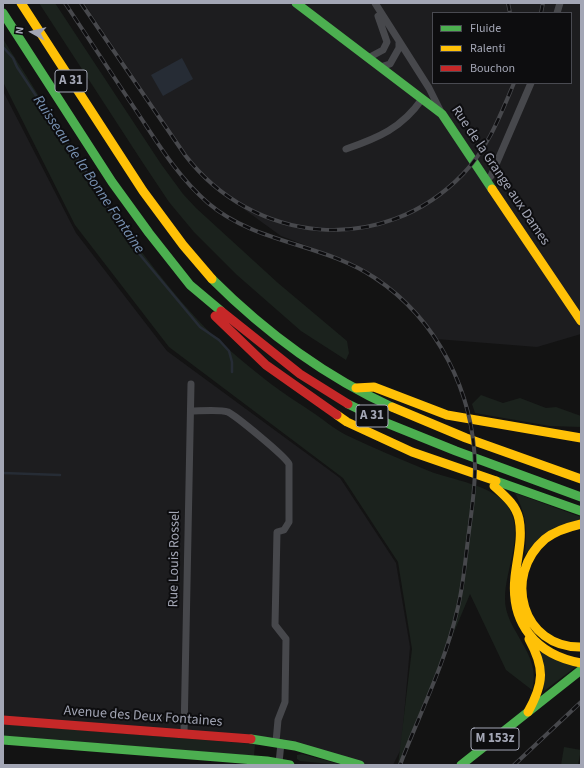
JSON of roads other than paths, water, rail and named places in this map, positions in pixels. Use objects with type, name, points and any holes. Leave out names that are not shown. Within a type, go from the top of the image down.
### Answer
[{"type":"main road","name":"A 31","points":[[21,3],[141,189],[184,246],[236,303],[277,338],[320,368],[354,388],[422,420],[581,478]]},
{"type":"main road","points":[[296,3],[442,114]]},
{"type":"main road","name":"A 31","points":[[3,13],[112,182],[190,285],[274,357],[357,409],[456,451],[581,497]]},
{"type":"main road","name":"Rue de la Grange aux Dames","points":[[442,114],[581,321]]},
{"type":"main road","points":[[190,285],[213,314],[239,341],[266,365],[317,402],[348,422],[379,438],[445,464],[581,511]]},
{"type":"main road","points":[[354,388],[374,387],[447,415],[581,438]]},
{"type":"main road","points":[[568,436],[581,434]]},
{"type":"main road","points":[[445,464],[494,486],[505,493],[514,503],[518,512],[521,529],[513,588],[514,604],[523,629],[535,650],[541,666],[542,683],[528,712]]},
{"type":"main road","points":[[581,524],[562,529],[536,547],[527,560],[522,575],[520,589],[522,605],[530,621],[540,632],[560,644],[581,646]]},
{"type":"main road","points":[[523,629],[534,641],[557,657],[581,663]]},
{"type":"main road","name":"M 153z","points":[[461,765],[581,670]]},
{"type":"main road","name":"Avenue des Deux Fontaines","points":[[3,720],[279,743],[360,765]]},
{"type":"main road","points":[[3,740],[290,765]]},
{"type":"street","points":[[368,58],[384,50],[387,42],[386,35],[374,3]]},
{"type":"street","name":"Rue de la Grange aux Dames","points":[[374,3],[429,88],[442,114]]},
{"type":"street","points":[[380,68],[390,64],[399,48],[399,43]]},
{"type":"street","points":[[487,180],[491,176],[531,84]]},
{"type":"street","points":[[346,149],[384,134],[410,115],[422,99]]},
{"type":"street","name":"Rue Louis Rossel","points":[[184,734],[191,384]]},
{"type":"street","points":[[190,411],[227,412],[275,449],[289,464],[289,522],[284,530],[277,532],[275,625],[286,639],[285,702],[278,720],[279,763]]},
{"type":"waterway","name":"Ruisseau de la Bonne Fontaine","points":[[3,47],[13,58],[17,67],[97,188],[126,238],[200,327],[219,340],[229,351],[232,362],[232,372]]},
{"type":"waterway","name":"Ruisseau de la Bonne Fontaine","points":[[3,473],[60,475]]},
{"type":"railway","points":[[65,3],[161,148],[197,193],[227,217],[247,227],[268,236],[334,257],[355,266],[375,278],[397,295],[417,314],[434,336],[448,360],[459,385],[468,412],[473,439],[475,467],[473,503],[462,584],[457,611],[446,650],[400,765]]},
{"type":"railway","points":[[81,3],[185,155],[213,185],[246,207],[281,222],[319,229],[357,228],[395,219],[431,201],[463,174],[480,153],[493,131],[514,84]]},
{"type":"railway","points":[[508,3],[510,12]]},
{"type":"railway","points":[[541,12],[543,3]]},
{"type":"railway","points":[[514,765],[581,702]]}]
